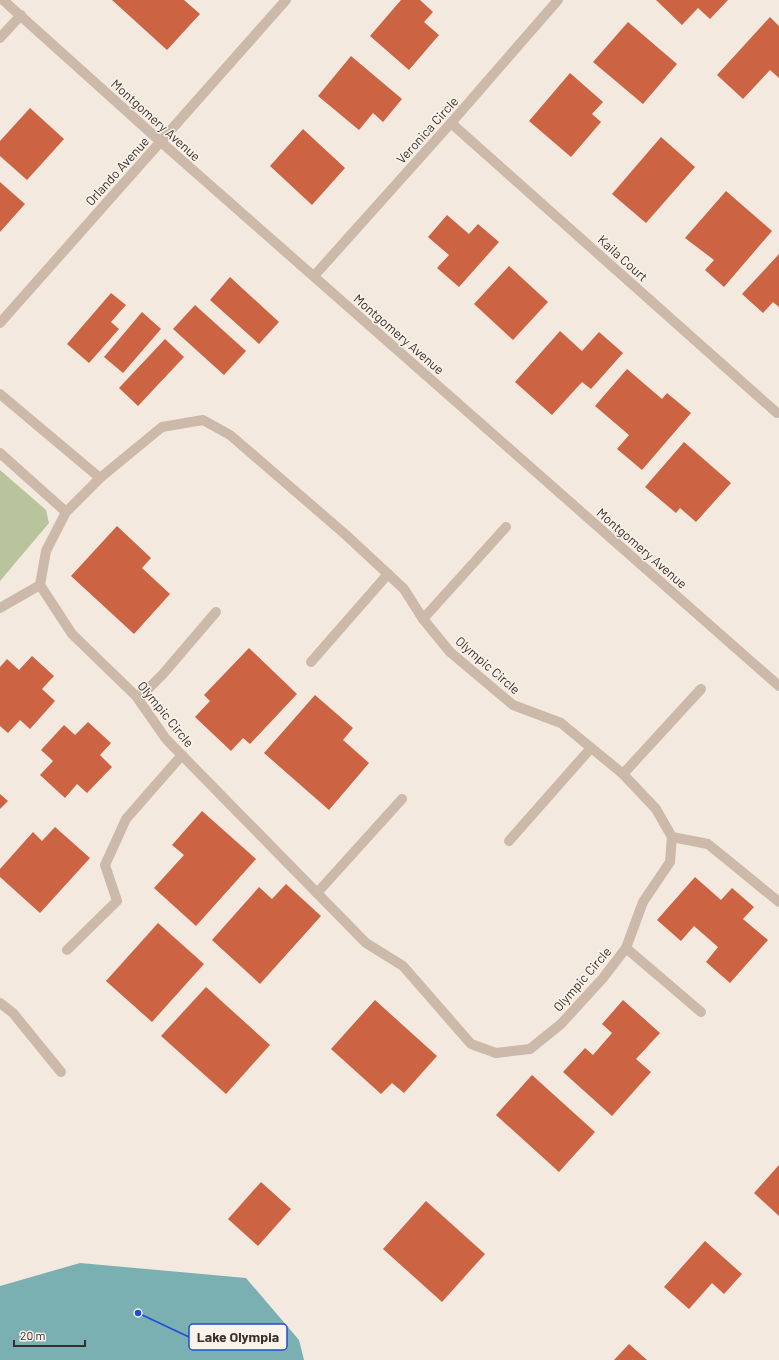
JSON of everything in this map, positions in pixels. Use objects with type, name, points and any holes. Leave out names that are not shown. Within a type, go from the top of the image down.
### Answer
[{"type":"street","name":"Montgomery Avenue","points":[[3,0],[160,142],[779,686]]},
{"type":"street","name":"Orlando Avenue","points":[[0,323],[286,0]]},
{"type":"street","name":"Veronica Circle","points":[[314,276],[451,123],[558,0]]},
{"type":"street","points":[[0,38],[21,15]]},
{"type":"street","name":"Kaila Court","points":[[451,123],[777,413]]},
{"type":"street","points":[[0,394],[100,478]]},
{"type":"street","name":"Olympic Circle","points":[[203,420],[230,435],[346,535],[404,589],[423,619],[450,652],[514,705],[562,723],[623,774],[656,809],[672,837],[670,862],[643,902],[626,948],[603,978],[561,1024],[530,1049],[496,1053],[471,1044],[403,966],[366,943],[166,739],[136,696],[72,634],[40,585],[46,551],[66,512],[100,478],[162,427],[203,420]]},
{"type":"street","points":[[0,453],[66,512]]},
{"type":"street","points":[[423,619],[506,527]]},
{"type":"street","points":[[311,662],[388,574]]},
{"type":"street","points":[[0,608],[40,585]]},
{"type":"street","points":[[136,696],[146,691],[163,674],[216,612]]},
{"type":"street","points":[[623,774],[701,689]]},
{"type":"street","points":[[509,841],[591,748]]},
{"type":"street","points":[[67,950],[117,901],[106,865],[126,819],[182,755]]},
{"type":"street","points":[[317,893],[402,799]]},
{"type":"street","points":[[672,837],[708,844],[779,902]]},
{"type":"street","points":[[626,948],[701,1012]]},
{"type":"street","points":[[0,1002],[17,1019],[61,1072]]},
{"type":"green space","points":[[0,470],[46,510],[49,523],[0,581]]},
{"type":"water","points":[[80,1263],[246,1278],[299,1340],[304,1360],[0,1360],[0,1286]]},
{"type":"building","points":[[112,0],[184,0],[200,14],[167,50]]},
{"type":"building","points":[[401,0],[420,0],[433,12],[424,22],[439,35],[409,70],[370,36]]},
{"type":"building","points":[[656,0],[728,0],[710,19],[698,8],[682,25]]},
{"type":"building","points":[[770,17],[779,26],[779,78],[770,70],[743,99],[717,75]]},
{"type":"building","points":[[628,22],[677,64],[643,104],[593,62]]},
{"type":"building","points":[[351,56],[402,99],[383,122],[373,113],[359,130],[318,96]]},
{"type":"building","points":[[570,73],[603,102],[592,114],[601,122],[571,157],[529,121]]},
{"type":"building","points":[[30,108],[64,139],[27,180],[0,156],[0,141]]},
{"type":"building","points":[[303,129],[345,168],[312,205],[270,166]]},
{"type":"building","points":[[661,137],[695,167],[646,223],[612,194]]},
{"type":"building","points":[[0,182],[25,204],[0,232]]},
{"type":"building","points":[[726,191],[772,231],[724,287],[705,270],[714,260],[685,238]]},
{"type":"building","points":[[447,215],[469,234],[478,224],[499,242],[459,287],[437,268],[449,255],[428,237]]},
{"type":"building","points":[[779,254],[779,307],[773,302],[763,313],[742,294]]},
{"type":"building","points":[[509,266],[548,302],[513,340],[474,304]]},
{"type":"building","points":[[230,277],[279,322],[259,344],[210,300]]},
{"type":"building","points":[[111,293],[126,305],[111,322],[119,329],[89,363],[67,344]]},
{"type":"building","points":[[195,305],[246,351],[224,375],[173,329]]},
{"type":"building","points":[[142,312],[161,329],[123,373],[104,357]]},
{"type":"building","points":[[560,331],[582,351],[599,332],[623,353],[591,389],[582,382],[552,415],[515,382]]},
{"type":"building","points":[[165,339],[184,357],[138,406],[119,388]]},
{"type":"building","points":[[627,369],[662,399],[667,393],[691,413],[642,470],[617,449],[629,435],[595,406]]},
{"type":"building","points":[[684,442],[731,483],[696,522],[680,508],[676,513],[645,487]]},
{"type":"building","points":[[117,526],[151,558],[142,568],[170,594],[134,634],[71,576]]},
{"type":"building","points":[[249,648],[297,694],[250,744],[243,738],[231,751],[195,717],[210,701],[204,695]]},
{"type":"building","points":[[32,656],[54,676],[42,689],[55,701],[30,729],[20,720],[8,733],[0,726],[0,667],[7,659],[19,670]]},
{"type":"building","points":[[315,695],[353,728],[343,740],[369,763],[329,810],[264,753]]},
{"type":"building","points":[[88,722],[111,743],[100,755],[112,767],[87,793],[77,784],[65,798],[40,775],[53,761],[41,750],[64,725],[75,735]]},
{"type":"building","points":[[0,794],[8,801],[0,809]]},
{"type":"building","points":[[202,811],[256,859],[196,926],[154,888],[184,855],[172,845]]},
{"type":"building","points":[[55,827],[90,858],[40,913],[0,877],[0,869],[33,832],[42,841]]},
{"type":"building","points":[[695,877],[721,900],[732,888],[754,907],[743,919],[768,940],[730,983],[706,962],[718,947],[694,926],[681,941],[657,920]]},
{"type":"building","points":[[286,884],[321,916],[260,984],[212,940],[259,887],[272,899]]},
{"type":"building","points":[[158,923],[204,964],[152,1022],[106,981]]},
{"type":"building","points":[[206,987],[270,1045],[226,1094],[161,1036]]},
{"type":"building","points":[[375,1000],[437,1056],[404,1093],[392,1083],[381,1094],[331,1049]]},
{"type":"building","points":[[623,1000],[660,1033],[636,1059],[651,1072],[612,1116],[563,1072],[585,1048],[593,1055],[612,1033],[602,1024]]},
{"type":"building","points":[[532,1075],[595,1132],[559,1172],[496,1115]]},
{"type":"building","points":[[779,1165],[779,1216],[754,1193]]},
{"type":"building","points":[[261,1182],[291,1209],[258,1246],[228,1219]]},
{"type":"building","points":[[426,1201],[485,1254],[442,1302],[383,1249]]},
{"type":"building","points":[[705,1241],[742,1274],[724,1294],[712,1283],[689,1309],[664,1287]]},
{"type":"building","points":[[629,1344],[647,1360],[614,1360]]},
{"type":"place","name":"Lake Olympia","points":[[138,1313]]}]
